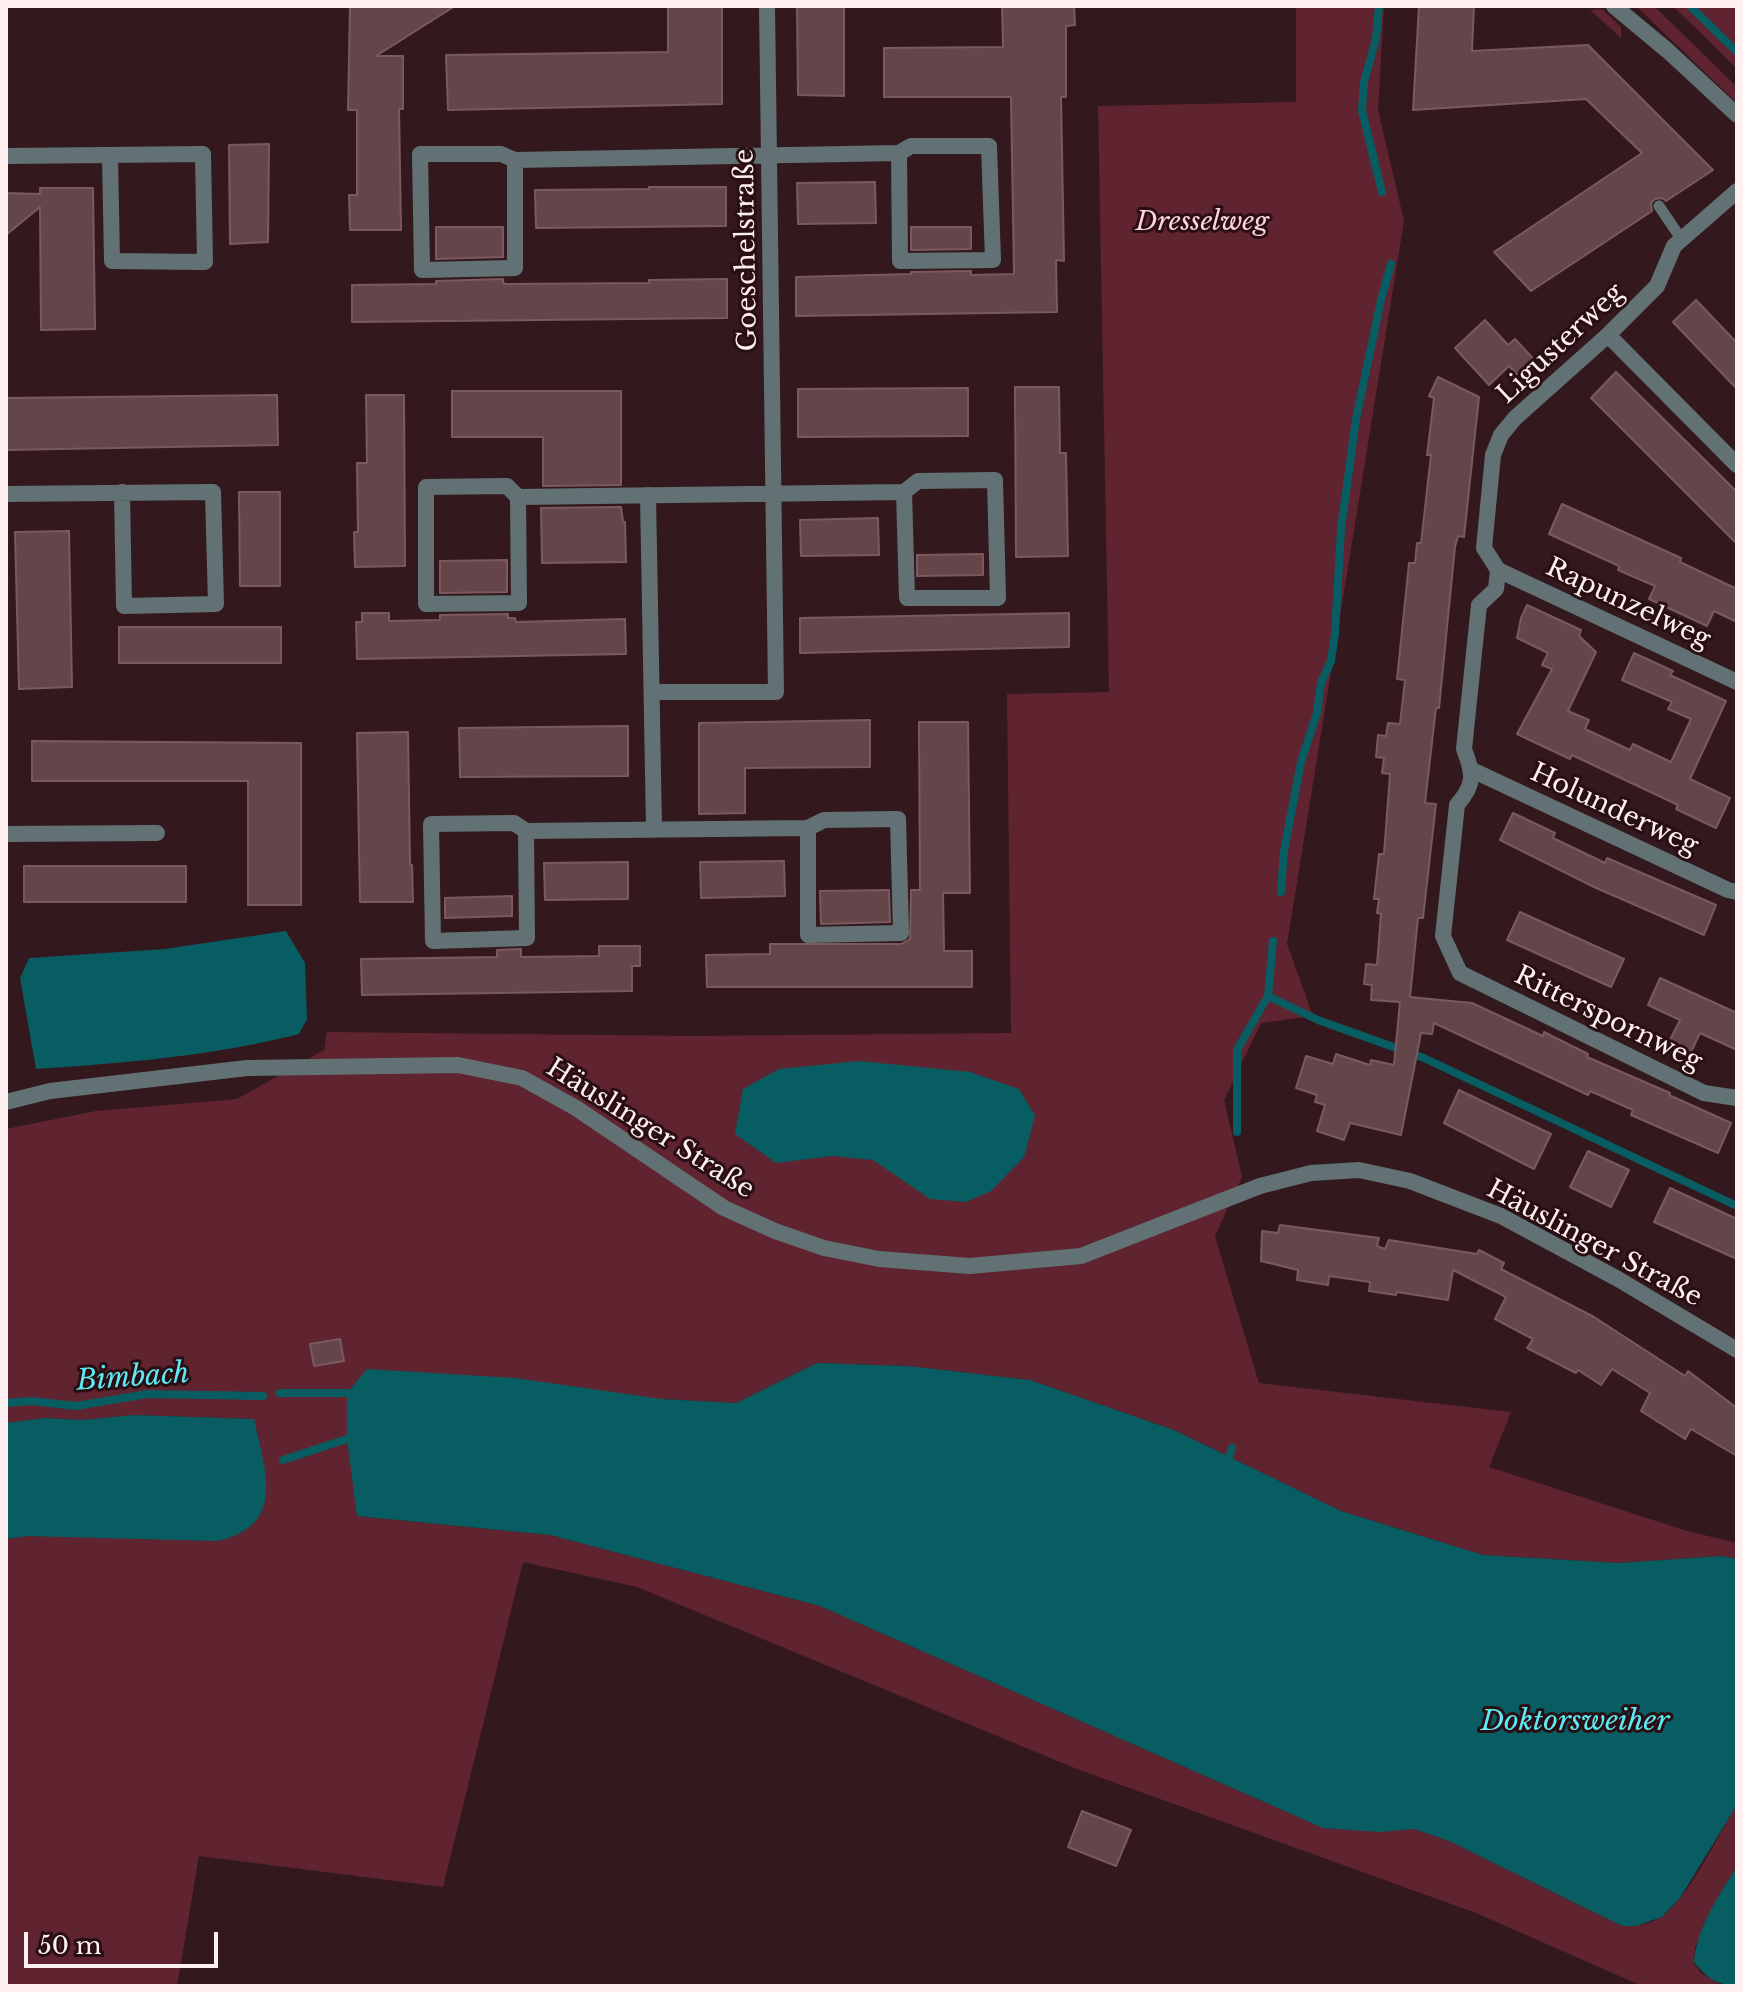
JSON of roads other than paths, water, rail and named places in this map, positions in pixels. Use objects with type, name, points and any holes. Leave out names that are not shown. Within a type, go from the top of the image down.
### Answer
[{"type":"street","name":"Goeschelstraße","points":[[652,692],[776,692],[767,6]]},
{"type":"street","points":[[1614,6],[1737,115]]},
{"type":"street","points":[[515,160],[515,268],[422,270],[420,154],[501,154],[515,160],[899,153],[911,146],[989,146],[993,260],[900,261],[899,153]]},
{"type":"street","points":[[6,156],[203,154],[205,262],[112,261],[110,155]]},
{"type":"street","name":"Ligusterweg","points":[[1498,570],[1484,548],[1493,455],[1501,435],[1515,418],[1608,335],[1657,286],[1674,246],[1737,191]]},
{"type":"street","points":[[1608,335],[1737,465]]},
{"type":"street","points":[[518,497],[519,603],[426,604],[426,487],[507,486],[518,497],[904,492],[918,481],[995,480],[998,598],[907,598],[904,492]]},
{"type":"street","points":[[6,494],[122,492],[213,492],[216,604],[124,606],[122,492]]},
{"type":"street","points":[[648,495],[656,829]]},
{"type":"street","points":[[1472,770],[1464,749],[1479,605],[1496,589],[1498,570]]},
{"type":"street","name":"Rapunzelweg","points":[[1498,570],[1737,682]]},
{"type":"street","name":"Holunderweg","points":[[1472,770],[1737,892]]},
{"type":"street","name":"Ritterspornweg","points":[[1472,770],[1470,790],[1457,805],[1443,936],[1460,973],[1704,1093],[1737,1098]]},
{"type":"street","points":[[526,831],[527,938],[433,941],[431,824],[514,823],[526,831],[808,828],[824,820],[898,819],[901,933],[808,935],[808,828]]},
{"type":"street","points":[[6,834],[157,833]]},
{"type":"street","name":"Häuslinger Straße","points":[[6,1102],[50,1091],[247,1068],[458,1065],[522,1078],[576,1108],[724,1208],[775,1231],[824,1248],[879,1259],[970,1266],[1081,1256],[1260,1186],[1311,1173],[1359,1170],[1410,1181],[1501,1216],[1618,1279],[1737,1350]]},
{"type":"lane","points":[[1659,206],[1682,240]]},
{"type":"water","points":[[286,931],[305,963],[307,1019],[299,1034],[201,1053],[36,1069],[20,978],[29,958],[165,949]]},
{"type":"water","points":[[859,1061],[970,1072],[1019,1089],[1035,1116],[1024,1157],[991,1191],[966,1202],[930,1199],[873,1160],[832,1156],[776,1163],[735,1134],[743,1089],[779,1069]]},
{"type":"water","name":"Doktorsweiher","points":[[817,1363],[908,1366],[1030,1380],[1174,1430],[1341,1511],[1483,1555],[1619,1563],[1721,1556],[1737,1559],[1737,1805],[1680,1898],[1662,1917],[1636,1926],[1622,1926],[1449,1841],[1414,1829],[1379,1832],[1323,1828],[820,1606],[550,1535],[357,1516],[347,1439],[347,1393],[367,1369],[515,1378],[662,1399],[736,1403]]},
{"type":"water","points":[[134,1415],[254,1419],[266,1476],[266,1494],[263,1509],[254,1522],[240,1533],[218,1541],[27,1536],[6,1539],[6,1423],[45,1418],[82,1420]]},
{"type":"water","points":[[1737,1867],[1737,1986],[1712,1980],[1694,1962],[1704,1925]]},
{"type":"waterway","points":[[1379,6],[1376,39],[1364,82],[1362,111],[1382,192]]},
{"type":"waterway","points":[[1690,6],[1737,52]]},
{"type":"waterway","points":[[1281,892],[1284,851],[1301,762],[1317,713],[1321,683],[1331,661],[1341,529],[1356,419],[1391,264]]},
{"type":"waterway","points":[[1237,1132],[1237,1050],[1268,996],[1273,941]]},
{"type":"waterway","points":[[1268,996],[1318,1020],[1424,1058],[1737,1206]]},
{"type":"waterway","name":"Bimbach","points":[[280,1393],[347,1393]]},
{"type":"waterway","name":"Bimbach","points":[[6,1403],[32,1401],[76,1406],[147,1394],[263,1396]]},
{"type":"waterway","points":[[283,1460],[347,1439]]},
{"type":"waterway","points":[[1229,1457],[1232,1448]]},
{"type":"park label","name":"Dresselweg","points":[[1202,223]]}]
